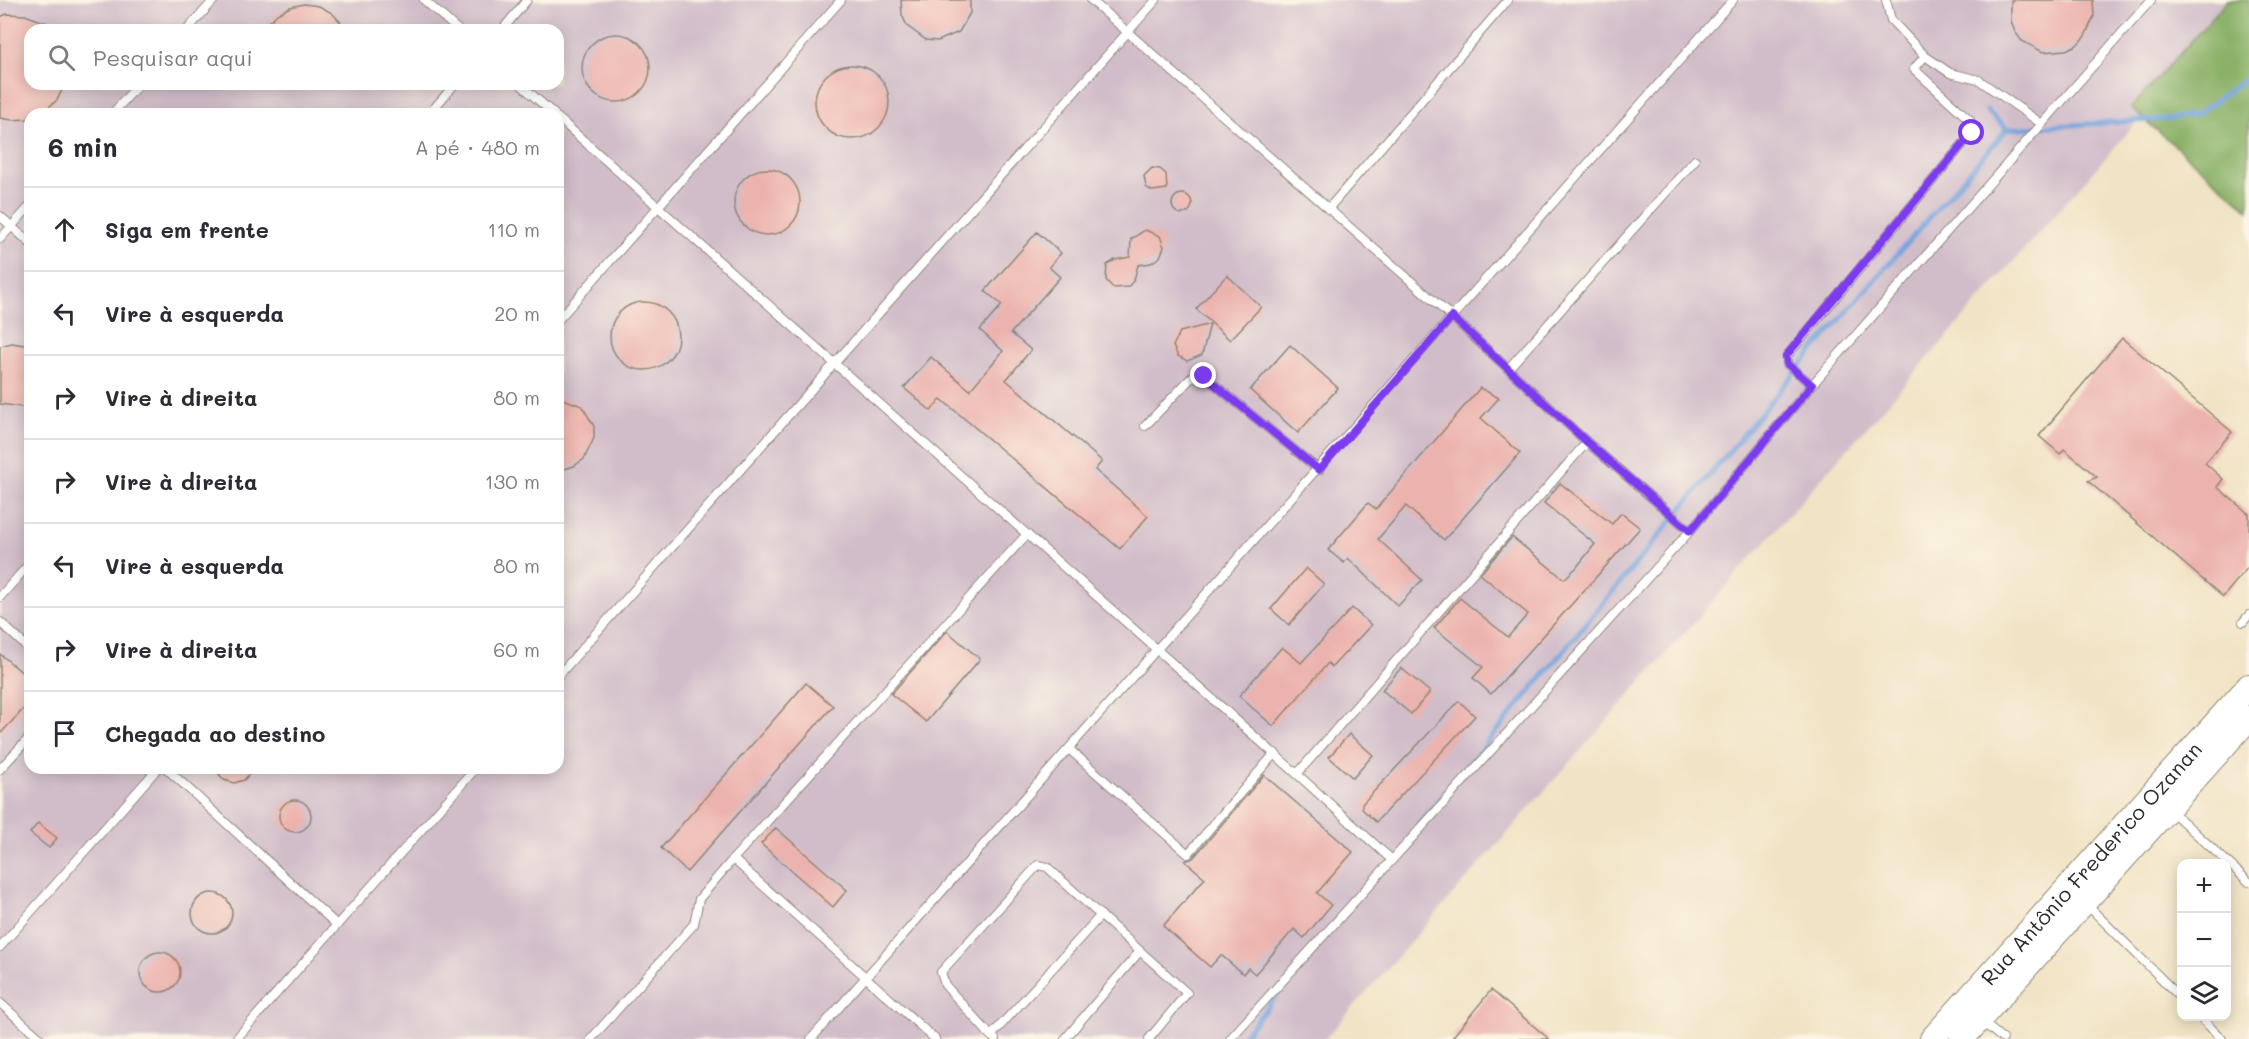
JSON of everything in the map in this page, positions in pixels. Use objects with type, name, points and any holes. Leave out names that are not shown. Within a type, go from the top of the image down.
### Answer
[{"type":"main road","name":"Rua Antônio Frederico Ozanan","points":[[1932,1039],[1970,1013],[2084,902],[2159,800],[2249,686]]},
{"type":"main road","name":"Rua Antônio Frederico Ozanan","points":[[1962,1039],[1970,1013],[2159,800],[2249,718]]},
{"type":"lane","points":[[192,24],[214,0]]},
{"type":"lane","points":[[424,0],[451,24]]},
{"type":"lane","points":[[507,24],[528,0]]},
{"type":"lane","points":[[564,313],[841,0]]},
{"type":"lane","points":[[1091,0],[1452,317],[1587,442],[1690,531]]},
{"type":"lane","points":[[564,669],[1155,0]]},
{"type":"lane","points":[[1328,209],[1508,0]]},
{"type":"lane","points":[[812,1039],[1319,470],[1733,0]]},
{"type":"lane","points":[[1886,0],[1891,20],[1925,56],[1950,73],[1979,80],[2042,124]]},
{"type":"lane","points":[[1230,1039],[1690,531],[1812,385],[2151,0]]},
{"type":"lane","points":[[1812,385],[1787,364],[1786,356],[1972,133],[1970,120],[1914,69],[1925,56]]},
{"type":"lane","points":[[117,108],[134,90]]},
{"type":"lane","points":[[434,108],[450,90]]},
{"type":"lane","points":[[527,90],[547,108]]},
{"type":"lane","points":[[564,123],[1158,648],[1392,860]]},
{"type":"lane","points":[[1508,369],[1695,160]]},
{"type":"lane","points":[[0,239],[24,213]]},
{"type":"lane","points":[[0,216],[24,238]]},
{"type":"lane","points":[[1145,426],[1192,377],[1204,376],[1319,470]]},
{"type":"lane","points":[[1298,774],[1587,442]]},
{"type":"lane","points":[[591,1039],[694,924],[699,899],[733,859],[1027,534]]},
{"type":"lane","points":[[0,597],[24,570]]},
{"type":"lane","points":[[0,622],[24,644]]},
{"type":"lane","points":[[0,769],[24,743]]},
{"type":"lane","points":[[1069,749],[1188,854],[1275,753]]},
{"type":"lane","points":[[0,947],[153,774]]},
{"type":"lane","points":[[173,774],[337,925]]},
{"type":"lane","points":[[236,1039],[471,774]]},
{"type":"lane","points":[[2159,800],[2249,882]]},
{"type":"lane","points":[[733,859],[935,1039]]},
{"type":"lane","points":[[1101,915],[993,1038],[945,985],[941,972],[1038,865],[1047,867],[1101,915],[1187,993],[1149,1039]]},
{"type":"lane","points":[[2084,902],[2177,995]]},
{"type":"lane","points":[[1065,1039],[1140,951]]},
{"type":"lane","points":[[0,1003],[41,1039]]},
{"type":"lane","points":[[1970,1013],[2003,1039]]},
{"type":"lane","points":[[2203,1021],[2222,1039]]},
{"type":"shaded area","points":[[0,0],[2245,0],[1325,1039],[0,1039]]},
{"type":"green space","points":[[2228,0],[2249,0],[2249,210],[2131,108]]},
{"type":"building","points":[[901,0],[970,0],[970,13],[959,32],[938,41],[926,40],[907,26],[902,15]]},
{"type":"building","points":[[2011,0],[2093,0],[2094,16],[2085,36],[2077,45],[2066,50],[2043,52],[2022,41],[2015,32],[2011,21]]},
{"type":"building","points":[[304,4],[319,6],[332,13],[342,24],[267,24],[277,14],[290,7]]},
{"type":"building","points":[[7,14],[25,15],[49,24],[24,24],[24,90],[62,90],[57,100],[48,108],[24,108],[24,119],[0,118],[0,17]]},
{"type":"building","points":[[623,34],[635,40],[644,49],[650,61],[648,81],[640,92],[623,102],[609,102],[592,92],[584,81],[582,61],[592,44],[603,36]]},
{"type":"building","points":[[852,65],[873,71],[883,81],[889,102],[883,123],[873,133],[852,139],[831,133],[821,123],[815,102],[821,81],[831,71]]},
{"type":"building","points":[[1152,168],[1160,169],[1166,174],[1167,189],[1152,191],[1146,187],[1144,176]]},
{"type":"building","points":[[761,169],[773,169],[785,174],[795,184],[800,202],[798,215],[785,230],[773,235],[761,235],[749,230],[739,220],[734,208],[734,196],[739,184],[749,174]]},
{"type":"building","points":[[1182,194],[1189,197],[1192,204],[1189,211],[1182,214],[1175,211],[1172,204],[1175,197]]},
{"type":"building","points":[[1145,230],[1160,236],[1164,247],[1160,257],[1151,263],[1138,265],[1134,280],[1128,287],[1113,288],[1106,280],[1107,265],[1115,260],[1130,257],[1131,239]]},
{"type":"building","points":[[1037,232],[1061,253],[1049,267],[1060,277],[1011,333],[1031,350],[1006,380],[1102,461],[1095,470],[1148,516],[1120,549],[941,399],[931,411],[904,388],[931,357],[970,390],[1003,351],[980,330],[1002,305],[985,291]]},
{"type":"building","points":[[1227,275],[1261,307],[1230,340],[1196,309]]},
{"type":"building","points":[[644,302],[657,305],[668,312],[675,323],[678,336],[675,349],[668,360],[657,367],[644,370],[631,367],[620,360],[613,349],[610,336],[613,323],[620,312],[631,305]]},
{"type":"building","points":[[1210,324],[1202,355],[1187,361],[1178,356],[1173,346],[1180,332]]},
{"type":"building","points":[[2122,338],[2232,432],[2205,463],[2223,479],[2217,487],[2249,514],[2249,566],[2223,597],[2088,481],[2097,477],[2064,449],[2060,454],[2039,436]]},
{"type":"building","points":[[12,343],[24,345],[24,406],[0,404],[0,346]]},
{"type":"building","points":[[1290,345],[1338,388],[1298,433],[1250,390]]},
{"type":"building","points":[[1480,388],[1499,398],[1481,418],[1520,453],[1444,540],[1406,506],[1378,539],[1422,580],[1398,606],[1348,558],[1344,563],[1328,550],[1368,503],[1376,509]]},
{"type":"building","points":[[564,399],[582,406],[594,426],[594,438],[584,459],[564,469]]},
{"type":"building","points":[[1560,483],[1612,524],[1621,513],[1640,528],[1491,694],[1473,678],[1483,667],[1434,628],[1460,598],[1508,637],[1528,614],[1480,574],[1512,537],[1564,579],[1576,568],[1595,544],[1544,503]]},
{"type":"building","points":[[1306,568],[1324,584],[1289,625],[1271,609]]},
{"type":"building","points":[[1352,608],[1371,625],[1332,667],[1328,663],[1273,726],[1239,696],[1282,647],[1301,663]]},
{"type":"building","points":[[947,631],[980,659],[926,722],[891,694]]},
{"type":"building","points":[[0,654],[24,674],[24,708],[0,734]]},
{"type":"building","points":[[1401,668],[1430,692],[1411,714],[1382,690]]},
{"type":"building","points":[[806,683],[833,706],[687,872],[661,848]]},
{"type":"building","points":[[1459,701],[1475,716],[1376,822],[1362,809],[1362,804]]},
{"type":"building","points":[[1349,734],[1373,755],[1353,778],[1329,757]]},
{"type":"building","points":[[219,774],[250,774],[244,780],[234,783],[224,780]]},
{"type":"building","points":[[1264,775],[1353,852],[1317,893],[1331,905],[1304,938],[1294,929],[1255,974],[1248,968],[1243,974],[1221,955],[1210,967],[1163,926],[1205,878],[1185,861],[1193,858]]},
{"type":"building","points":[[295,800],[306,805],[311,816],[306,827],[295,832],[284,827],[279,816],[284,805]]},
{"type":"building","points":[[38,823],[57,838],[49,848],[30,833]]},
{"type":"building","points":[[776,828],[847,890],[833,907],[761,844]]},
{"type":"building","points":[[212,893],[226,899],[232,913],[226,927],[212,933],[198,927],[192,913],[198,899]]},
{"type":"building","points":[[160,952],[168,953],[174,958],[179,964],[179,980],[174,986],[168,991],[160,992],[152,991],[146,986],[141,980],[140,972],[141,964],[146,958],[152,953]]},
{"type":"building","points":[[1491,990],[1549,1039],[1451,1039]]},
{"type":"waterway","points":[[1987,111],[2007,129],[2168,119],[2197,114],[2249,77]]},
{"type":"waterway","points":[[1418,826],[1816,347],[2007,129]]},
{"type":"waterway","points":[[1241,1039],[1301,966]]},
{"type":"route","points":[[1204,376],[1319,470],[1452,317],[1587,442],[1690,531],[1812,385],[1787,364],[1786,356],[1972,133]]}]
